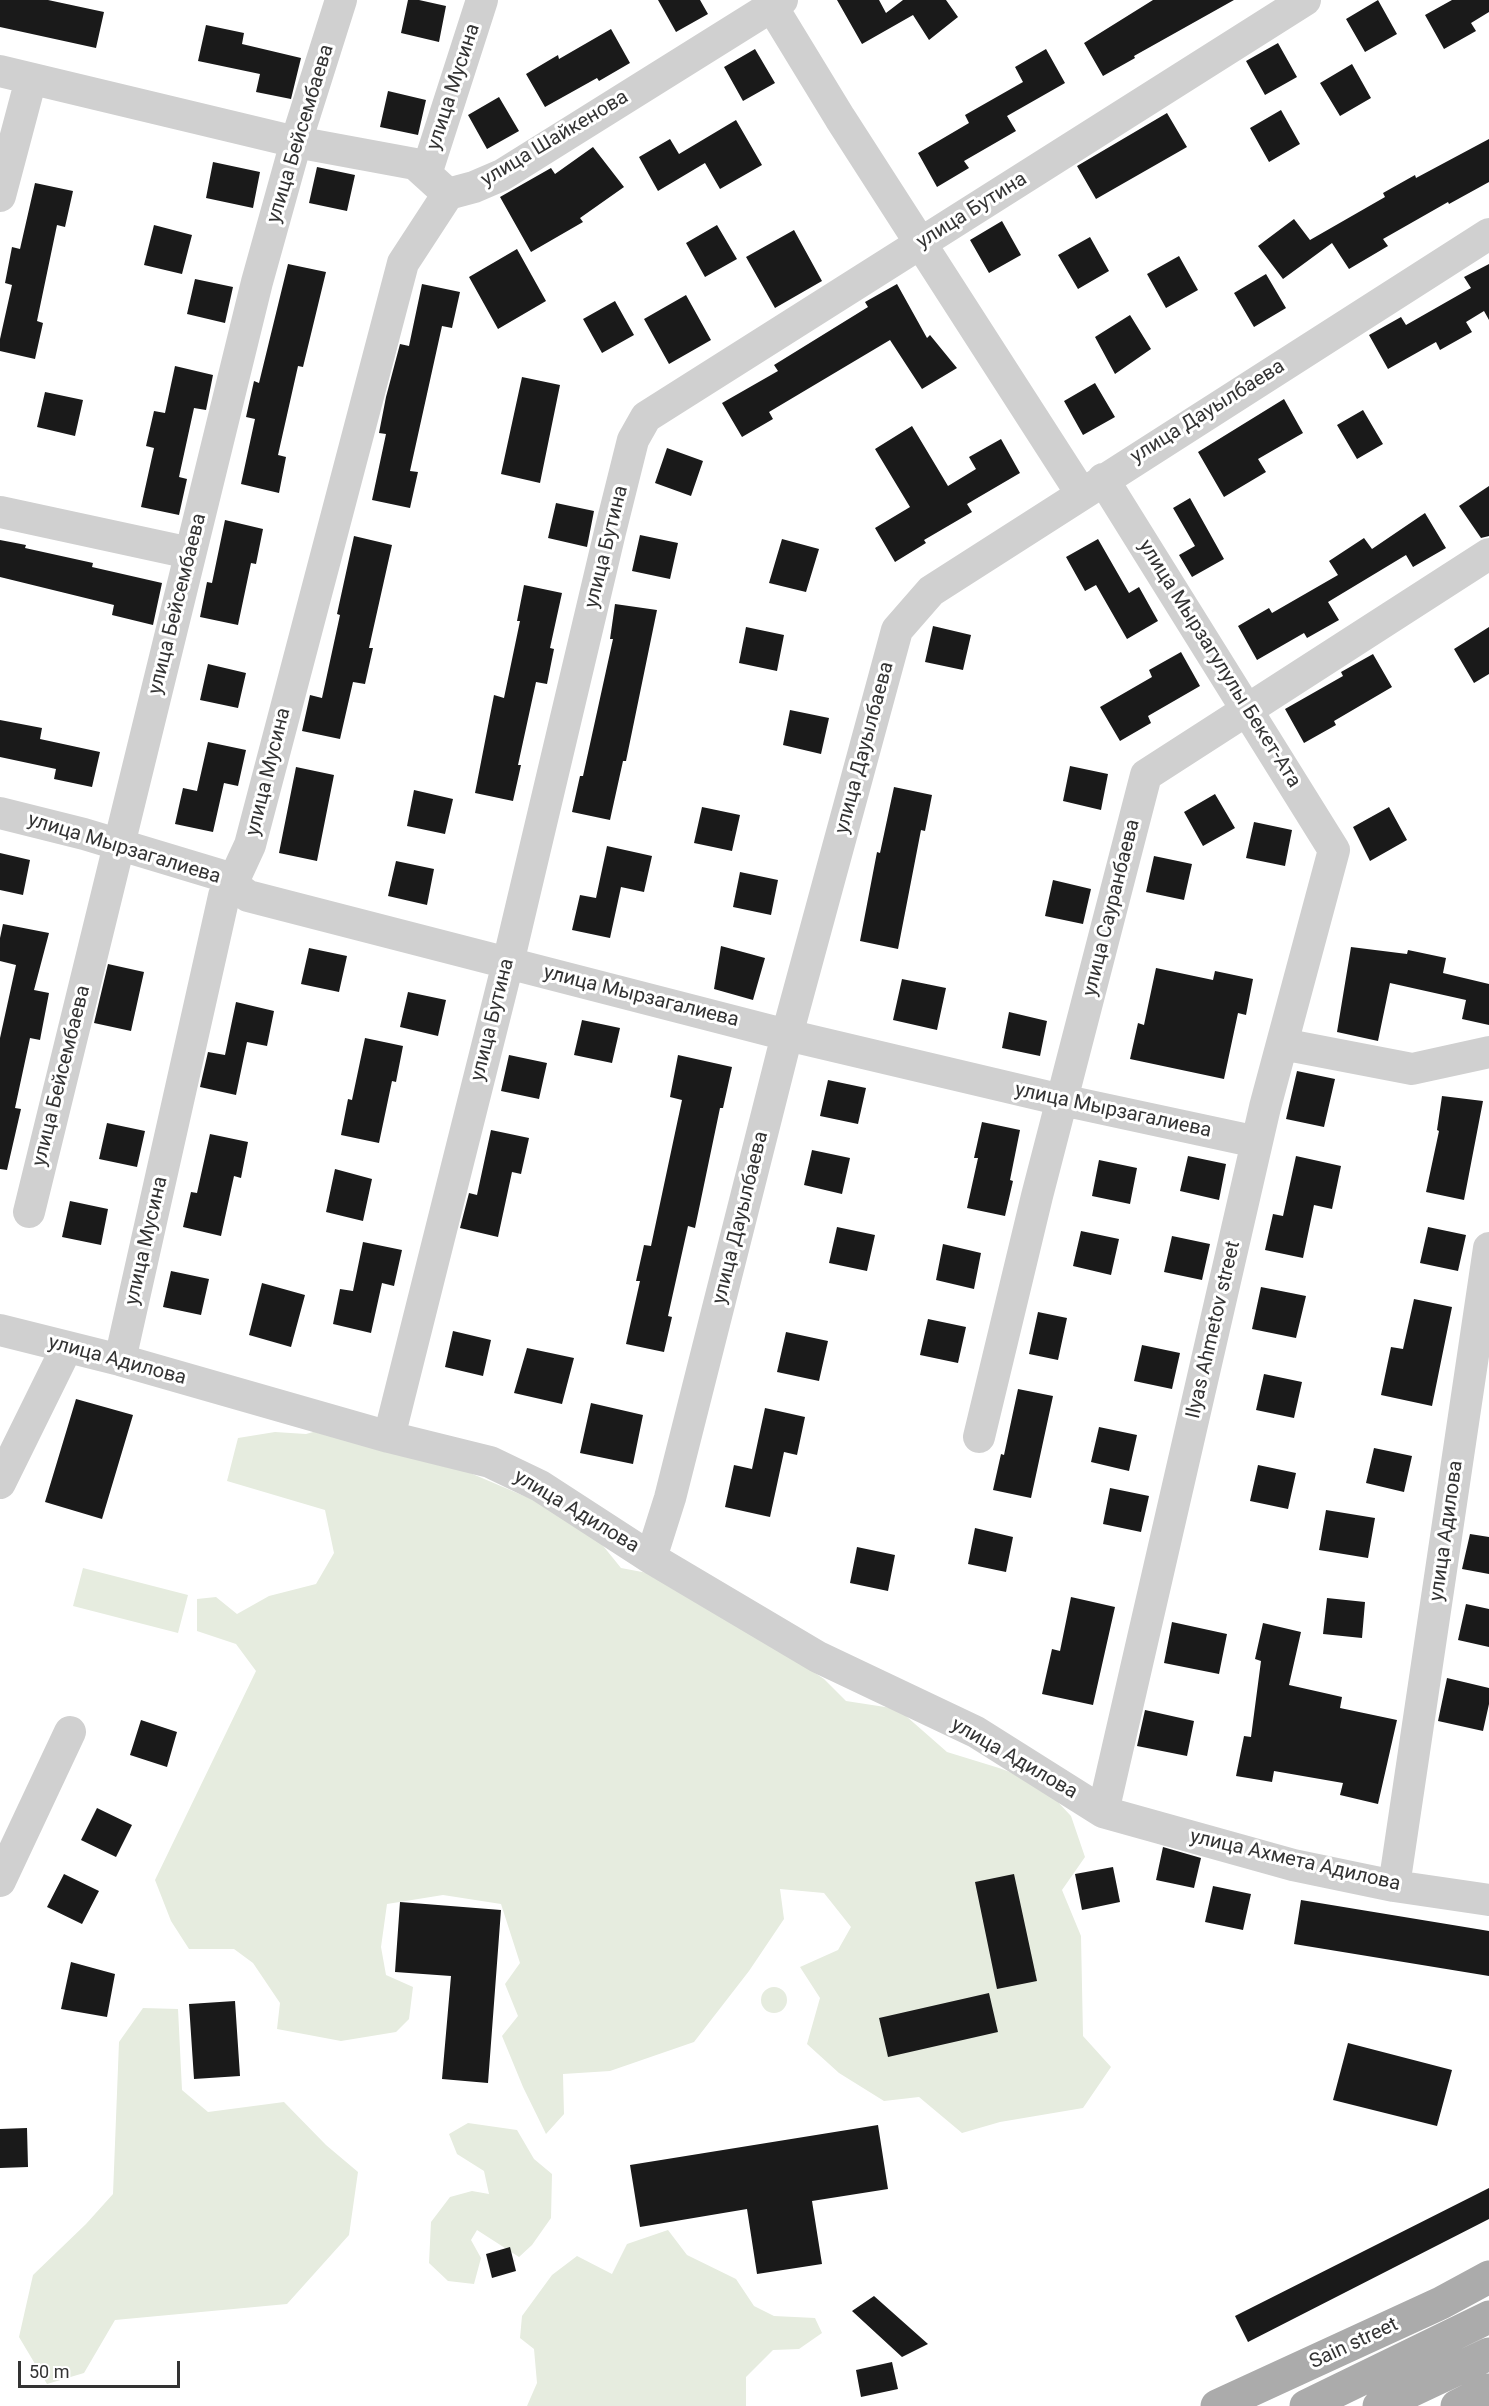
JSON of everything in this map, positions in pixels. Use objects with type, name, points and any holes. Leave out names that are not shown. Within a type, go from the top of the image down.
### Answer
[{"type":"main road","name":"Sain street","points":[[1217,2406],[1441,2303],[1489,2277]]},
{"type":"main road","name":"Sain street","points":[[1306,2406],[1489,2317]]},
{"type":"main road","points":[[1379,2406],[1489,2354]]},
{"type":"main road","points":[[1457,2406],[1489,2390]]},
{"type":"street","name":"улица Бейсембаева","points":[[29,1212],[257,282],[296,142],[341,0]]},
{"type":"street","name":"улица Мусина","points":[[120,1360],[224,896],[250,845],[403,263],[437,184],[482,0]]},
{"type":"street","name":"улица Бутина","points":[[389,1437],[508,963],[633,440],[646,417],[1305,0]]},
{"type":"street","name":"улица Шайкенова","points":[[437,184],[474,187],[502,175],[774,2]]},
{"type":"street","name":"улица Мырзагулулы Бекет-Ата","points":[[774,2],[840,118],[921,243],[1248,709],[1334,850]]},
{"type":"street","points":[[0,71],[296,142],[415,164],[437,184]]},
{"type":"street","points":[[0,196],[31,79]]},
{"type":"street","name":"улица Дауылбаева","points":[[651,1558],[670,1498],[788,1035],[897,630],[931,591],[1489,234]]},
{"type":"street","points":[[0,512],[190,553]]},
{"type":"street","name":"улица Сауранбаева","points":[[979,1437],[1062,1100],[1146,776],[1489,555]]},
{"type":"street","name":"улица Мырзагалиева","points":[[0,813],[119,844],[220,875],[248,896],[788,1035],[1062,1100],[1257,1142]]},
{"type":"street","name":"Ilyas Ahmetov street","points":[[1103,1812],[1257,1142],[1334,850]]},
{"type":"street","points":[[1282,1044],[1412,1069],[1489,1052]]},
{"type":"street","name":"улица Адилова","points":[[1394,1886],[1489,1248]]},
{"type":"street","name":"улица Адилова","points":[[0,1330],[120,1360],[389,1437],[490,1462],[540,1486],[651,1558],[818,1657],[976,1732],[1103,1812]]},
{"type":"street","points":[[0,1483],[67,1347]]},
{"type":"street","points":[[0,1881],[70,1732]]},
{"type":"street","name":"улица Ахмета Адилова","points":[[1103,1812],[1293,1865],[1394,1886],[1489,1900]]},
{"type":"shaded area","points":[[324,1429],[442,1461],[583,1521],[621,1568],[674,1578],[824,1679],[846,1701],[898,1709],[947,1752],[1040,1783],[1071,1816],[1085,1857],[1062,1890],[1081,1936],[1083,2036],[1111,2067],[1083,2108],[1000,2122],[962,2133],[919,2097],[884,2101],[839,2073],[807,2044],[820,1998],[800,1967],[838,1950],[851,1927],[824,1893],[780,1889],[784,1919],[749,1971],[694,2042],[610,2071],[563,2074],[564,2114],[546,2134],[502,2036],[518,2016],[505,1984],[520,1963],[501,1904],[443,1895],[387,1904],[381,1947],[386,1975],[413,1987],[409,2019],[396,2032],[341,2041],[277,2029],[280,2003],[253,1963],[234,1949],[189,1949],[171,1921],[155,1880],[256,1671],[236,1644],[197,1631],[197,1599],[216,1597],[237,1614],[269,1596],[316,1584],[334,1553],[325,1510],[227,1481],[238,1438],[275,1432],[306,1434]]},
{"type":"shaded area","points":[[83,1568],[188,1595],[178,1633],[73,1606]]},
{"type":"shaded area","points":[[774,1987],[783,1991],[787,2000],[783,2009],[774,2013],[765,2009],[761,2000],[765,1991]]},
{"type":"shaded area","points":[[143,2008],[178,2009],[182,2090],[208,2112],[284,2102],[326,2145],[358,2172],[349,2235],[287,2304],[115,2320],[84,2373],[47,2384],[19,2337],[33,2275],[86,2224],[113,2194],[119,2042]]},
{"type":"shaded area","points":[[468,2123],[517,2130],[534,2159],[552,2174],[551,2218],[532,2245],[519,2257],[477,2230],[471,2240],[481,2258],[474,2284],[448,2281],[429,2263],[431,2222],[450,2197],[472,2191],[489,2194],[484,2171],[457,2154],[449,2134]]},
{"type":"shaded area","points":[[668,2230],[687,2255],[736,2279],[754,2306],[774,2316],[815,2318],[822,2333],[799,2349],[773,2350],[746,2377],[746,2406],[527,2406],[537,2383],[534,2349],[520,2338],[522,2316],[552,2275],[577,2256],[612,2274],[627,2244]]},
{"type":"building","points":[[0,0],[48,0],[104,12],[96,48],[0,27]]},
{"type":"building","points":[[408,0],[446,6],[439,42],[401,33]]},
{"type":"building","points":[[658,0],[700,0],[708,14],[676,32]]},
{"type":"building","points":[[837,0],[879,0],[886,13],[903,0],[946,0],[958,17],[929,40],[913,15],[862,44]]},
{"type":"building","points":[[1153,0],[1234,0],[1103,76],[1084,43]]},
{"type":"building","points":[[1378,0],[1397,34],[1365,52],[1346,19]]},
{"type":"building","points":[[1452,0],[1489,0],[1489,12],[1471,23],[1476,31],[1444,49],[1425,15]]},
{"type":"building","points":[[206,25],[244,33],[242,44],[301,58],[291,99],[256,92],[260,74],[198,61]]},
{"type":"building","points":[[611,29],[630,63],[599,81],[597,78],[545,107],[526,74],[558,55],[559,59]]},
{"type":"building","points":[[1278,43],[1297,77],[1265,95],[1246,61]]},
{"type":"building","points":[[755,49],[775,83],[743,101],[724,67]]},
{"type":"building","points":[[1046,49],[1065,83],[1007,116],[1016,131],[964,161],[969,168],[937,187],[918,153],[969,123],[965,115],[1023,82],[1015,67]]},
{"type":"building","points":[[1352,64],[1371,98],[1340,116],[1320,83]]},
{"type":"building","points":[[388,91],[426,100],[418,135],[380,127]]},
{"type":"building","points":[[499,97],[519,131],[487,149],[468,115]]},
{"type":"building","points":[[1281,110],[1300,144],[1269,162],[1250,128]]},
{"type":"building","points":[[1167,113],[1187,147],[1096,199],[1077,166]]},
{"type":"building","points":[[736,120],[762,165],[720,189],[705,163],[658,191],[639,157],[670,139],[679,154]]},
{"type":"building","points":[[1489,139],[1489,182],[1449,204],[1448,202],[1383,239],[1388,246],[1349,269],[1332,243],[1283,279],[1258,246],[1294,219],[1310,240],[1385,197],[1383,193]]},
{"type":"building","points":[[593,147],[624,187],[580,218],[583,222],[531,252],[500,197],[551,168],[555,174]]},
{"type":"building","points":[[213,162],[260,172],[253,208],[206,198]]},
{"type":"building","points":[[317,167],[355,175],[347,211],[309,203]]},
{"type":"building","points":[[35,183],[73,191],[65,227],[57,225],[37,321],[43,323],[35,359],[0,351],[0,339],[12,285],[5,283],[12,247],[20,249]]},
{"type":"building","points":[[1002,221],[1021,255],[989,273],[970,240]]},
{"type":"building","points":[[154,225],[192,235],[182,274],[144,265]]},
{"type":"building","points":[[717,225],[737,259],[705,277],[686,243]]},
{"type":"building","points":[[794,230],[822,281],[775,308],[746,257]]},
{"type":"building","points":[[1090,237],[1109,271],[1078,289],[1058,255]]},
{"type":"building","points":[[517,249],[546,301],[498,329],[469,277]]},
{"type":"building","points":[[1179,256],[1198,290],[1166,308],[1147,274]]},
{"type":"building","points":[[288,264],[326,272],[303,367],[298,366],[278,455],[286,457],[279,493],[241,484],[255,419],[246,417],[254,381],[259,383]]},
{"type":"building","points":[[1489,264],[1489,320],[1484,311],[1466,322],[1472,332],[1440,350],[1436,342],[1388,369],[1369,335],[1401,317],[1406,325],[1471,288],[1464,277]]},
{"type":"building","points":[[1266,274],[1286,308],[1254,327],[1234,293]]},
{"type":"building","points":[[195,279],[233,287],[225,323],[187,314]]},
{"type":"building","points":[[422,284],[460,292],[452,328],[442,326],[410,471],[418,472],[410,508],[372,500],[386,434],[379,433],[386,397],[400,344],[409,346]]},
{"type":"building","points":[[897,284],[927,338],[930,335],[957,368],[922,389],[890,340],[769,412],[773,419],[742,437],[722,403],[778,371],[774,365],[868,307],[865,302]]},
{"type":"building","points":[[686,295],[711,340],[669,364],[644,319]]},
{"type":"building","points":[[615,301],[634,335],[602,353],[583,319]]},
{"type":"building","points":[[1130,315],[1151,349],[1115,374],[1095,337]]},
{"type":"building","points":[[175,366],[213,375],[206,410],[194,408],[179,477],[187,479],[179,515],[141,507],[154,448],[146,446],[154,411],[165,413]]},
{"type":"building","points":[[522,377],[560,385],[540,483],[501,474]]},
{"type":"building","points":[[1095,383],[1115,417],[1083,435],[1064,401]]},
{"type":"building","points":[[45,392],[83,400],[75,436],[37,427]]},
{"type":"building","points":[[1284,399],[1303,433],[1258,459],[1266,472],[1224,497],[1198,452]]},
{"type":"building","points":[[1363,410],[1383,444],[1357,459],[1337,425]]},
{"type":"building","points":[[912,426],[948,486],[976,469],[969,457],[1001,439],[1020,473],[967,504],[972,512],[924,540],[926,543],[895,562],[875,528],[910,507],[875,449]]},
{"type":"building","points":[[667,448],[703,461],[691,496],[655,483]]},
{"type":"building","points":[[1489,486],[1489,536],[1481,538],[1459,506]]},
{"type":"building","points":[[1190,498],[1224,559],[1192,577],[1179,555],[1195,546],[1173,508]]},
{"type":"building","points":[[556,503],[594,511],[587,547],[548,538]]},
{"type":"building","points":[[1425,513],[1446,548],[1413,567],[1406,555],[1328,602],[1339,620],[1307,638],[1304,633],[1257,660],[1238,626],[1269,608],[1272,613],[1338,575],[1329,561],[1364,538],[1372,549]]},
{"type":"building","points":[[225,520],[263,529],[256,564],[251,563],[238,625],[200,617],[207,582],[212,583]]},
{"type":"building","points":[[640,535],[678,543],[670,579],[632,571]]},
{"type":"building","points":[[354,536],[392,545],[369,648],[373,648],[365,684],[353,682],[340,739],[302,731],[310,695],[322,698]]},
{"type":"building","points":[[782,539],[819,549],[806,592],[769,583]]},
{"type":"building","points":[[1098,539],[1129,593],[1139,587],[1158,621],[1127,639],[1096,585],[1085,591],[1066,557]]},
{"type":"building","points":[[0,540],[93,563],[92,567],[162,583],[153,625],[112,615],[114,605],[0,577]]},
{"type":"building","points":[[524,585],[562,593],[550,648],[554,649],[547,684],[536,682],[518,765],[521,765],[513,801],[475,793],[494,695],[504,698],[520,621],[517,621]]},
{"type":"building","points":[[615,604],[657,610],[626,761],[623,761],[610,820],[572,812],[580,776],[583,776],[613,639],[610,639]]},
{"type":"building","points":[[933,626],[971,635],[963,670],[925,662]]},
{"type":"building","points":[[746,627],[784,635],[777,671],[739,663]]},
{"type":"building","points":[[1489,627],[1489,674],[1474,683],[1454,649]]},
{"type":"building","points":[[1181,652],[1200,686],[1148,716],[1151,723],[1120,741],[1100,707],[1152,677],[1149,670]]},
{"type":"building","points":[[1373,654],[1392,687],[1334,721],[1336,725],[1304,743],[1285,709],[1343,676],[1341,672]]},
{"type":"building","points":[[208,664],[246,673],[238,708],[200,700]]},
{"type":"building","points":[[790,710],[829,718],[821,754],[783,745]]},
{"type":"building","points":[[0,720],[42,728],[40,739],[100,752],[92,787],[54,779],[56,769],[0,757]]},
{"type":"building","points":[[208,742],[246,750],[238,786],[224,783],[213,832],[175,824],[183,788],[197,791]]},
{"type":"building","points":[[1070,766],[1108,774],[1101,810],[1063,801]]},
{"type":"building","points":[[296,767],[334,775],[317,861],[279,853]]},
{"type":"building","points":[[894,787],[932,795],[925,831],[921,830],[898,949],[860,941],[877,852],[880,853]]},
{"type":"building","points":[[414,790],[453,799],[445,834],[407,826]]},
{"type":"building","points":[[1215,794],[1235,828],[1203,846],[1184,812]]},
{"type":"building","points":[[702,807],[740,815],[732,851],[694,843]]},
{"type":"building","points":[[1389,807],[1407,840],[1370,861],[1353,827]]},
{"type":"building","points":[[1254,822],[1292,830],[1285,866],[1246,858]]},
{"type":"building","points":[[607,846],[652,856],[644,892],[621,887],[610,938],[572,930],[580,895],[596,898]]},
{"type":"building","points":[[0,853],[30,860],[23,895],[0,890]]},
{"type":"building","points":[[1154,856],[1192,864],[1184,900],[1146,892]]},
{"type":"building","points":[[396,861],[434,869],[427,905],[388,896]]},
{"type":"building","points":[[740,872],[778,880],[771,915],[733,907]]},
{"type":"building","points":[[1053,880],[1091,889],[1083,924],[1045,916]]},
{"type":"building","points":[[3,924],[49,933],[34,990],[49,993],[40,1040],[30,1038],[15,1108],[21,1109],[7,1170],[0,1169],[0,1038],[16,965],[0,961],[0,938]]},
{"type":"building","points":[[721,946],[765,958],[753,1000],[714,989]]},
{"type":"building","points":[[1351,947],[1407,954],[1408,950],[1446,958],[1443,973],[1489,984],[1489,1025],[1462,1019],[1466,1000],[1390,983],[1378,1041],[1337,1032]]},
{"type":"building","points":[[309,948],[347,956],[339,992],[301,984]]},
{"type":"building","points":[[108,964],[144,972],[131,1031],[94,1023]]},
{"type":"building","points":[[1156,968],[1213,980],[1215,971],[1253,979],[1246,1015],[1238,1013],[1224,1079],[1130,1059],[1138,1023],[1144,1025]]},
{"type":"building","points":[[902,979],[946,988],[937,1030],[893,1020]]},
{"type":"building","points":[[408,992],[446,1000],[438,1036],[400,1027]]},
{"type":"building","points":[[236,1002],[274,1011],[267,1046],[247,1042],[236,1095],[200,1087],[208,1052],[225,1055]]},
{"type":"building","points":[[1009,1012],[1047,1021],[1040,1056],[1002,1048]]},
{"type":"building","points":[[582,1020],[620,1028],[612,1063],[574,1055]]},
{"type":"building","points":[[365,1038],[403,1046],[396,1082],[392,1081],[379,1143],[341,1135],[348,1099],[352,1100]]},
{"type":"building","points":[[509,1055],[547,1063],[539,1099],[501,1091]]},
{"type":"building","points":[[678,1055],[732,1067],[723,1108],[720,1108],[695,1228],[688,1226],[668,1316],[672,1317],[664,1352],[626,1344],[640,1281],[636,1281],[644,1245],[651,1246],[682,1100],[670,1097]]},
{"type":"building","points":[[1297,1071],[1335,1079],[1324,1127],[1286,1119]]},
{"type":"building","points":[[828,1080],[866,1088],[858,1124],[820,1116]]},
{"type":"building","points":[[1442,1096],[1483,1101],[1464,1200],[1426,1192],[1439,1131],[1437,1130]]},
{"type":"building","points":[[982,1122],[1020,1130],[1010,1180],[1013,1181],[1005,1216],[967,1208],[978,1158],[974,1158]]},
{"type":"building","points":[[107,1123],[145,1131],[137,1167],[99,1159]]},
{"type":"building","points":[[491,1130],[529,1138],[521,1174],[512,1172],[498,1237],[460,1228],[469,1193],[477,1195]]},
{"type":"building","points":[[210,1134],[248,1142],[241,1178],[234,1176],[221,1236],[183,1227],[191,1192],[197,1193]]},
{"type":"building","points":[[812,1150],[850,1158],[842,1194],[804,1185]]},
{"type":"building","points":[[1188,1156],[1226,1164],[1219,1200],[1180,1191]]},
{"type":"building","points":[[1296,1156],[1341,1166],[1332,1209],[1314,1205],[1303,1258],[1265,1250],[1273,1214],[1283,1216]]},
{"type":"building","points":[[1099,1160],[1137,1168],[1130,1204],[1092,1196]]},
{"type":"building","points":[[335,1169],[372,1179],[363,1221],[326,1212]]},
{"type":"building","points":[[70,1201],[108,1209],[101,1245],[62,1237]]},
{"type":"building","points":[[837,1227],[875,1235],[867,1271],[829,1263]]},
{"type":"building","points":[[1428,1227],[1466,1235],[1458,1271],[1420,1263]]},
{"type":"building","points":[[1081,1231],[1119,1239],[1111,1275],[1073,1266]]},
{"type":"building","points":[[1172,1236],[1210,1244],[1202,1280],[1164,1272]]},
{"type":"building","points":[[363,1242],[402,1250],[394,1286],[382,1283],[371,1333],[333,1324],[340,1289],[353,1291]]},
{"type":"building","points":[[943,1244],[981,1253],[974,1289],[936,1280]]},
{"type":"building","points":[[171,1271],[209,1279],[201,1315],[163,1307]]},
{"type":"building","points":[[262,1283],[305,1295],[291,1347],[249,1335]]},
{"type":"building","points":[[1261,1287],[1306,1296],[1296,1338],[1252,1329]]},
{"type":"building","points":[[1414,1299],[1452,1307],[1432,1406],[1381,1395],[1391,1347],[1403,1349]]},
{"type":"building","points":[[1038,1312],[1067,1318],[1058,1360],[1029,1354]]},
{"type":"building","points":[[928,1319],[966,1327],[958,1363],[920,1355]]},
{"type":"building","points":[[453,1331],[491,1340],[483,1376],[445,1367]]},
{"type":"building","points":[[786,1332],[828,1341],[819,1381],[777,1372]]},
{"type":"building","points":[[1142,1345],[1180,1353],[1172,1389],[1134,1381]]},
{"type":"building","points":[[527,1348],[574,1358],[562,1404],[514,1393]]},
{"type":"building","points":[[1264,1374],[1302,1382],[1294,1418],[1256,1410]]},
{"type":"building","points":[[1018,1389],[1053,1396],[1031,1498],[993,1490],[1001,1454],[1004,1455]]},
{"type":"building","points":[[76,1399],[133,1415],[102,1519],[45,1502]]},
{"type":"building","points":[[591,1403],[643,1415],[633,1464],[580,1453]]},
{"type":"building","points":[[765,1408],[805,1417],[797,1455],[784,1452],[770,1517],[725,1507],[734,1465],[752,1469]]},
{"type":"building","points":[[1099,1427],[1137,1435],[1129,1471],[1091,1462]]},
{"type":"building","points":[[1374,1448],[1412,1456],[1404,1492],[1366,1483]]},
{"type":"building","points":[[1258,1465],[1296,1473],[1288,1509],[1250,1501]]},
{"type":"building","points":[[1110,1488],[1149,1496],[1141,1532],[1103,1524]]},
{"type":"building","points":[[1326,1510],[1375,1518],[1368,1558],[1319,1550]]},
{"type":"building","points":[[975,1528],[1013,1537],[1006,1572],[968,1564]]},
{"type":"building","points":[[1470,1534],[1489,1537],[1489,1574],[1462,1569]]},
{"type":"building","points":[[857,1547],[895,1555],[888,1591],[850,1583]]},
{"type":"building","points":[[1071,1597],[1115,1607],[1093,1705],[1042,1694],[1052,1649],[1060,1651]]},
{"type":"building","points":[[1327,1598],[1365,1602],[1362,1638],[1323,1634]]},
{"type":"building","points":[[1466,1604],[1489,1609],[1489,1647],[1458,1640]]},
{"type":"building","points":[[1172,1622],[1227,1634],[1219,1674],[1164,1663]]},
{"type":"building","points":[[1263,1623],[1301,1632],[1289,1685],[1342,1697],[1340,1708],[1397,1720],[1378,1804],[1340,1795],[1343,1783],[1274,1771],[1272,1782],[1236,1776],[1244,1736],[1251,1737],[1261,1661],[1255,1659]]},
{"type":"building","points":[[1447,1678],[1489,1688],[1489,1704],[1483,1731],[1438,1721]]},
{"type":"building","points":[[1145,1710],[1194,1721],[1187,1756],[1137,1746]]},
{"type":"building","points":[[141,1720],[177,1732],[167,1767],[130,1755]]},
{"type":"building","points":[[97,1808],[132,1825],[116,1857],[81,1840]]},
{"type":"building","points":[[1163,1847],[1201,1858],[1194,1888],[1156,1880]]},
{"type":"building","points":[[1113,1867],[1120,1902],[1082,1910],[1075,1874]]},
{"type":"building","points":[[64,1874],[99,1891],[82,1924],[47,1907]]},
{"type":"building","points":[[1014,1874],[1037,1981],[997,1989],[975,1882]]},
{"type":"building","points":[[1213,1886],[1251,1894],[1243,1930],[1205,1922]]},
{"type":"building","points":[[1301,1900],[1489,1931],[1489,1976],[1294,1944]]},
{"type":"building","points":[[400,1902],[501,1910],[488,2083],[442,2079],[451,1976],[395,1972]]},
{"type":"building","points":[[71,1962],[115,1974],[107,2017],[61,2009]]},
{"type":"building","points":[[989,1993],[998,2032],[888,2057],[879,2018]]},
{"type":"building","points":[[235,2001],[240,2076],[194,2079],[189,2004]]},
{"type":"building","points":[[1348,2043],[1452,2070],[1437,2126],[1333,2100]]},
{"type":"building","points":[[878,2125],[888,2189],[812,2201],[822,2264],[757,2274],[747,2209],[640,2227],[630,2165]]},
{"type":"building","points":[[27,2128],[28,2167],[0,2168],[0,2129]]},
{"type":"building","points":[[1489,2188],[1489,2219],[1248,2342],[1235,2316]]},
{"type":"building","points":[[510,2247],[516,2271],[492,2278],[486,2254]]},
{"type":"building","points":[[874,2296],[928,2344],[902,2357],[852,2311]]},
{"type":"building","points":[[892,2362],[898,2389],[861,2397],[856,2370]]}]
